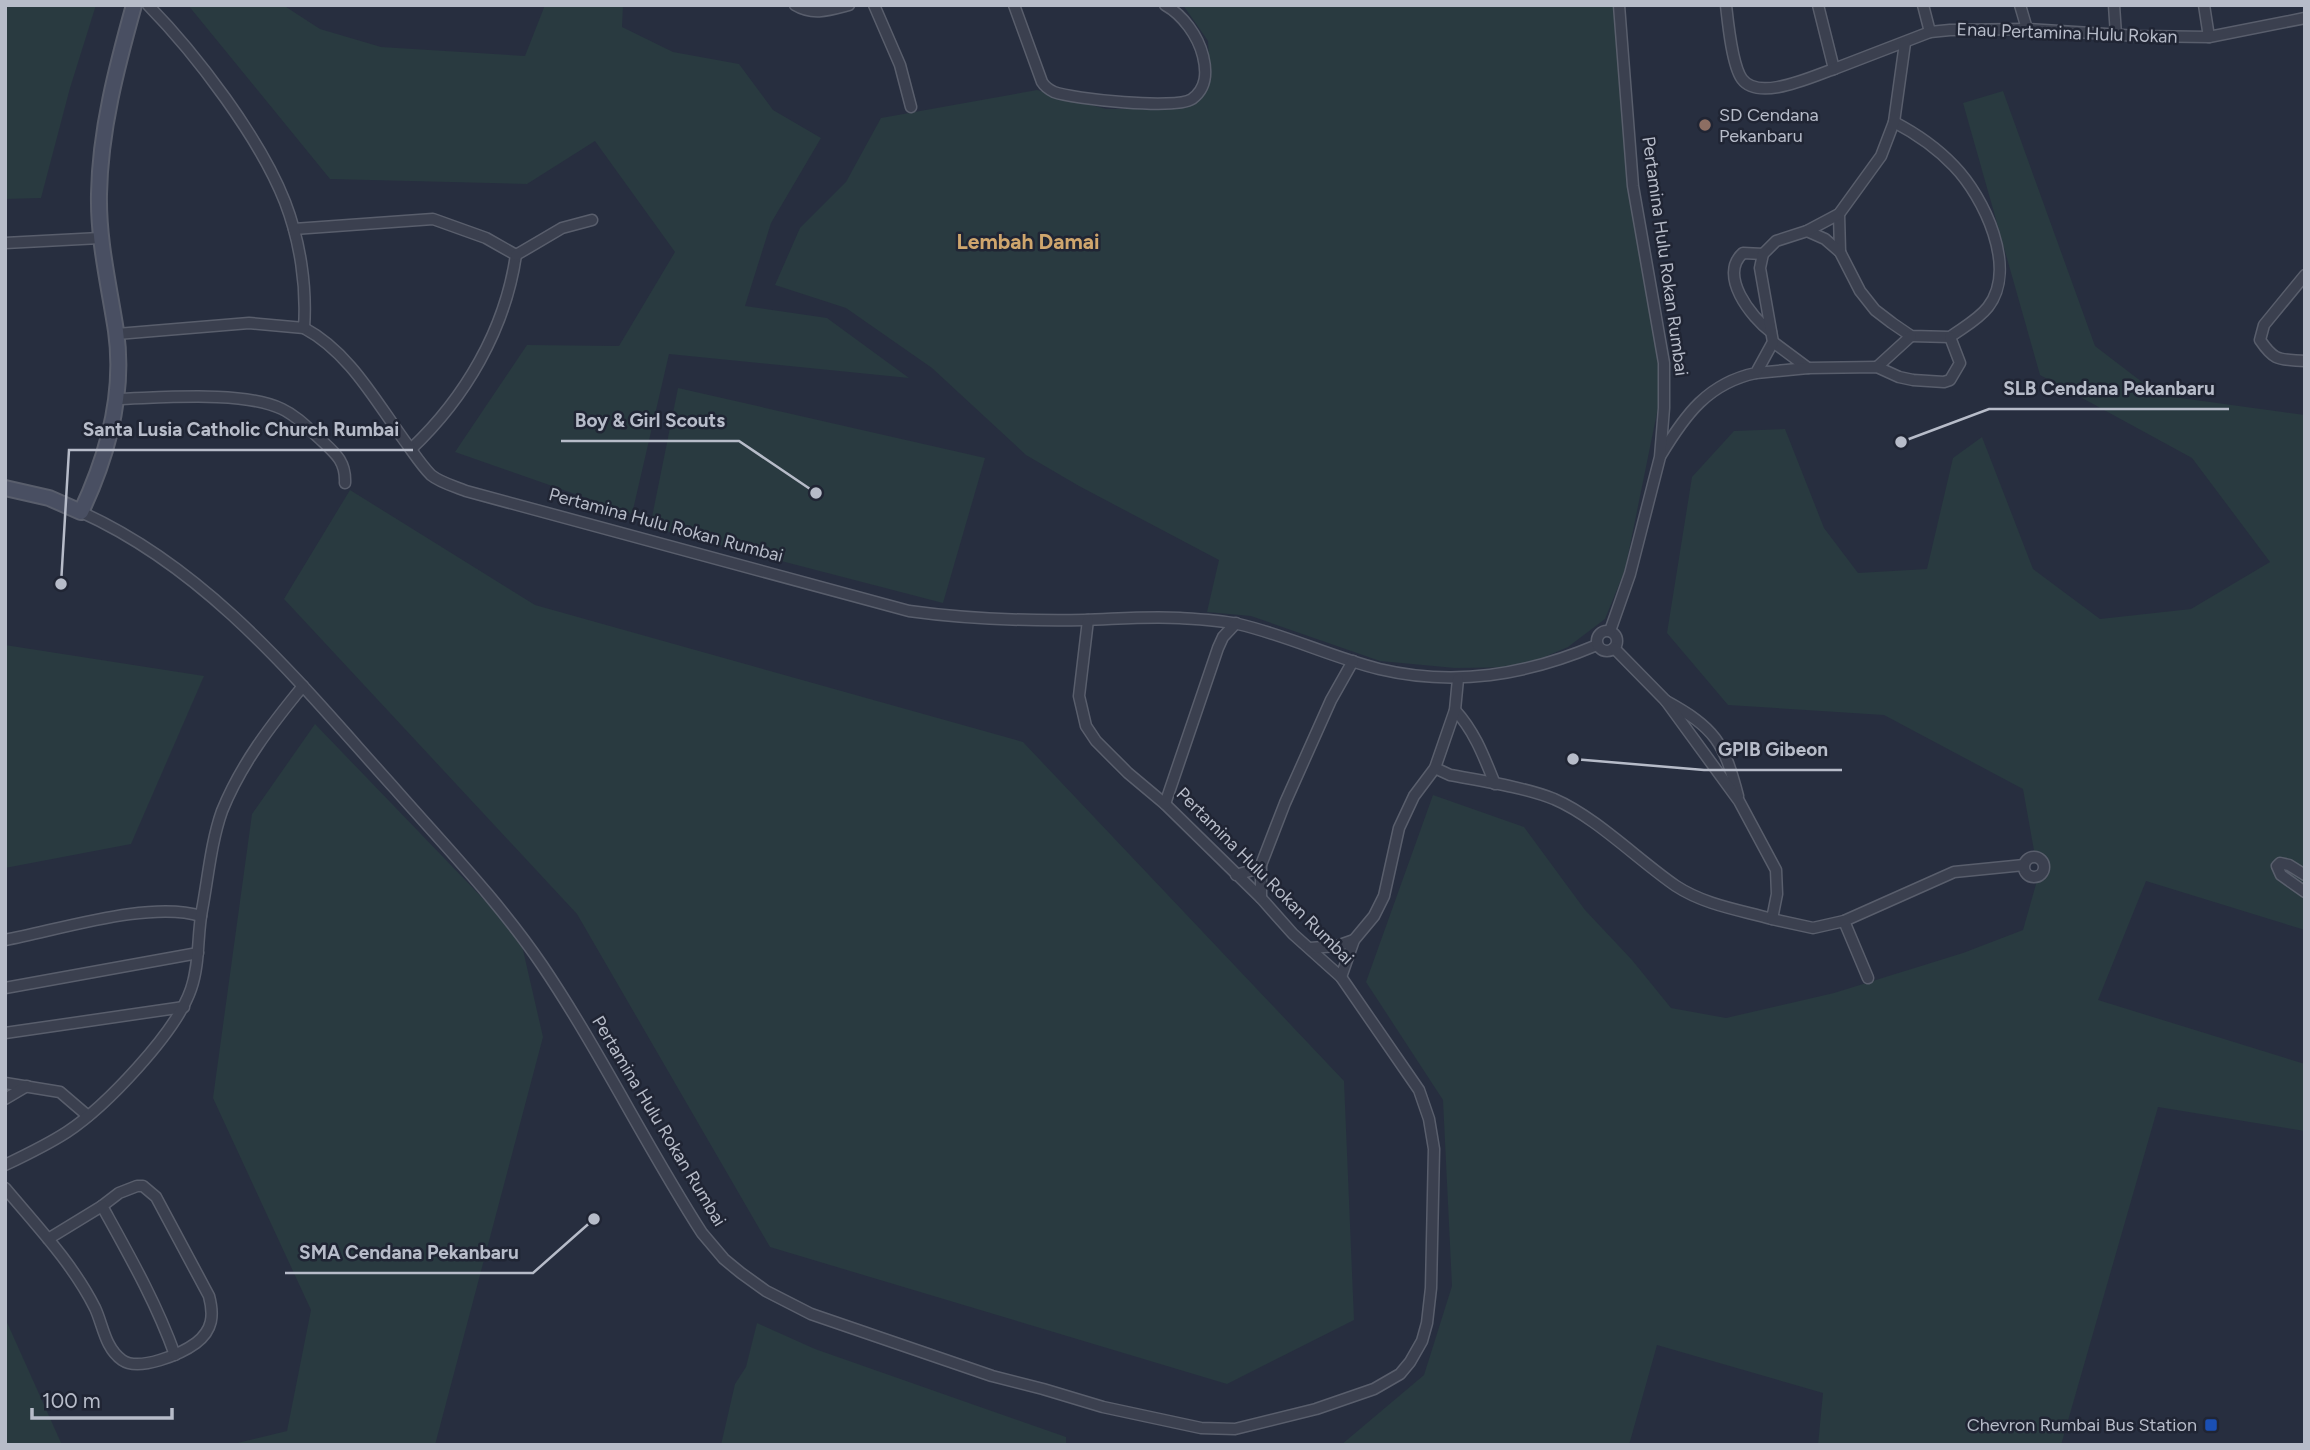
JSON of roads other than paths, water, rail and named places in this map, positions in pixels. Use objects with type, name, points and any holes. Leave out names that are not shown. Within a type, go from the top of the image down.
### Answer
[{"type":"street","points":[[81,512],[100,472],[111,432],[116,399],[117,334],[100,238],[99,195],[103,142],[134,5]]},
{"type":"street","points":[[117,334],[249,323],[304,328],[301,261],[285,201],[253,142],[217,88],[148,5]]},
{"type":"street","points":[[795,5],[812,12],[824,12],[849,5]]},
{"type":"street","points":[[874,5],[900,65],[911,107]]},
{"type":"street","points":[[1014,5],[1042,82],[1050,90],[1066,95],[1162,105],[1185,103],[1192,99],[1206,78],[1200,44],[1178,13],[1166,5]]},
{"type":"street","name":"Pertamina Hulu Rokan Rumbai","points":[[1610,631],[1630,574],[1660,457],[1664,408],[1664,363],[1633,186],[1619,5]]},
{"type":"street","name":"Enau Pertamina Hulu Rokan","points":[[1726,5],[1739,72],[1748,85],[1763,89],[1778,87],[1834,69],[1930,32],[1970,28],[2027,29],[2209,37],[2305,18]]},
{"type":"street","points":[[1818,5],[1834,69]]},
{"type":"street","points":[[1923,5],[1930,32]]},
{"type":"street","points":[[2020,5],[2027,29]]},
{"type":"street","points":[[2114,5],[2116,35]]},
{"type":"street","points":[[2204,5],[2209,37]]},
{"type":"street","points":[[1756,373],[1772,337],[1760,268],[1763,254],[1776,241],[1807,231],[1839,214],[1881,156],[1894,122],[1905,43]]},
{"type":"street","points":[[1807,231],[1825,239],[1840,252],[1860,291],[1875,310],[1911,337],[1950,337],[1989,306],[1997,287],[1999,257],[1985,211],[1955,166],[1919,137],[1894,122]]},
{"type":"street","points":[[1839,214],[1840,252]]},
{"type":"street","points":[[294,229],[433,219],[486,238],[516,255]]},
{"type":"street","points":[[411,449],[429,432],[474,372],[506,302],[516,255],[562,228],[592,220]]},
{"type":"street","points":[[5,243],[100,238]]},
{"type":"street","points":[[1763,254],[1743,253],[1734,264],[1732,271],[1738,289],[1758,323],[1808,368]]},
{"type":"street","points":[[2305,275],[2264,325],[2260,340],[2270,355],[2279,359],[2305,361]]},
{"type":"street","name":"Pertamina Hulu Rokan Rumbai","points":[[304,328],[319,336],[341,355],[431,474],[466,491],[909,611],[975,618],[1178,618],[1236,623],[1353,661],[1416,676],[1458,679],[1515,671],[1552,662],[1597,645]]},
{"type":"street","points":[[1877,367],[1911,337]]},
{"type":"street","points":[[1660,457],[1678,427],[1697,404],[1724,383],[1756,373],[1808,368],[1877,367],[1899,377],[1944,382],[1950,380],[1960,363],[1950,337]]},
{"type":"street","points":[[116,399],[208,397],[270,404],[296,417],[335,452],[346,471],[345,483]]},
{"type":"street","name":"Pertamina Hulu Rokan Rumbai","points":[[5,488],[49,498],[130,537],[184,574],[249,629],[303,686],[496,906],[541,964],[684,1205],[723,1259],[766,1291],[811,1314],[992,1376],[1103,1407],[1201,1428],[1235,1429],[1327,1405],[1374,1389],[1400,1374],[1422,1341],[1431,1288],[1434,1149],[1429,1119],[1419,1090],[1341,977],[1280,921],[1261,898],[1165,803],[1107,752],[1086,726],[1079,696],[1088,620]]},
{"type":"street","points":[[1165,803],[1217,648],[1236,623]]},
{"type":"street","points":[[1610,631],[1616,639],[1615,648],[1605,652],[1597,645],[1599,634],[1610,631]]},
{"type":"street","points":[[1615,648],[1666,701],[1739,801],[1776,870],[1777,894],[1772,919]]},
{"type":"street","points":[[1261,898],[1261,865],[1302,762],[1331,699],[1353,661]]},
{"type":"street","points":[[1341,977],[1354,940],[1374,916],[1384,896],[1399,828],[1414,796],[1434,768],[1455,710],[1458,679]]},
{"type":"street","points":[[5,1165],[56,1139],[88,1116],[136,1070],[184,1007],[198,953],[201,916],[222,813],[240,772],[265,732],[303,686]]},
{"type":"street","points":[[1666,701],[1689,714],[1720,743],[1739,801]]},
{"type":"street","points":[[1455,710],[1476,738],[1495,784]]},
{"type":"street","points":[[1434,768],[1450,775],[1554,799],[1592,821],[1690,894],[1714,904],[1812,928],[1844,921],[1954,872],[2024,865]]},
{"type":"street","points":[[2305,875],[2285,863],[2277,866],[2281,875],[2305,891]]},
{"type":"street","points":[[1236,875],[1261,865]]},
{"type":"street","points":[[5,940],[162,909],[201,916]]},
{"type":"street","points":[[1844,921],[1868,978]]},
{"type":"street","points":[[1310,948],[1337,946],[1354,940]]},
{"type":"street","points":[[5,988],[198,953]]},
{"type":"street","points":[[5,1033],[184,1007]]},
{"type":"street","points":[[5,1083],[60,1092],[88,1116]]},
{"type":"street","points":[[5,1099],[27,1086]]},
{"type":"street","points":[[5,1188],[77,1276],[96,1310],[106,1338],[123,1361],[131,1364],[164,1360],[203,1338],[211,1326],[214,1312],[209,1296],[156,1197],[149,1189],[137,1186],[119,1193],[48,1239]]},
{"type":"street","points":[[102,1206],[141,1277],[163,1322],[175,1355]]},
{"type":"place","name":"SD Cendana Pekanbaru","points":[[1705,125]]},
{"type":"place","name":"SLB Cendana Pekanbaru","points":[[1901,442]]},
{"type":"place","name":"Boy & Girl Scouts","points":[[816,493]]},
{"type":"place","name":"Santa Lusia Catholic Church Rumbai","points":[[61,584]]},
{"type":"place","name":"GPIB Gibeon","points":[[1573,759]]},
{"type":"place","name":"SMA Cendana Pekanbaru","points":[[594,1219]]},
{"type":"place","name":"Chevron Rumbai Bus Station","points":[[2211,1425]]},
{"type":"district","name":"Lembah Damai","points":[[1028,241]]}]
